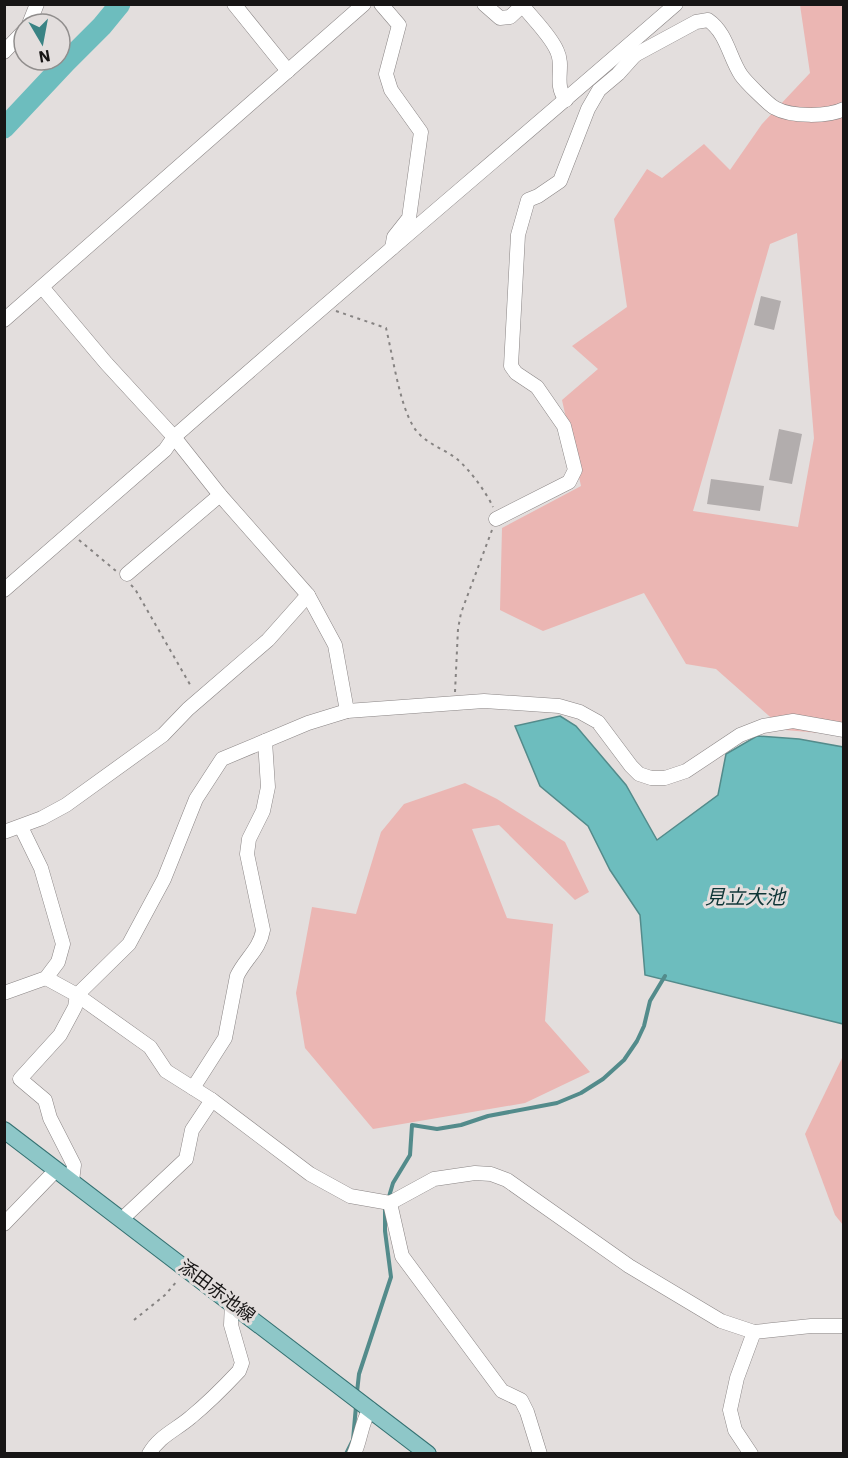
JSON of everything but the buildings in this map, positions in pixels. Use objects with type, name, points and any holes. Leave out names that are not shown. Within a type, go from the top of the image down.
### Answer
[{"type":"main road","name":"添田赤池線","points":[[4,1130],[428,1454]]},
{"type":"street","points":[[234,4],[288,71]]},
{"type":"street","points":[[4,320],[364,4]]},
{"type":"street","points":[[381,4],[399,25],[386,74],[391,90],[421,132],[408,218],[394,237],[392,250]]},
{"type":"street","points":[[484,4],[500,18],[510,17],[524,5],[557,50],[560,61],[558,84],[566,100]]},
{"type":"street","points":[[4,590],[165,450],[174,438],[322,306],[392,250],[566,100],[631,51],[676,4]]},
{"type":"street","points":[[496,519],[569,482],[575,470],[564,426],[537,387],[516,373],[511,366],[518,236],[528,200],[560,181],[588,109],[599,90],[618,74],[631,51],[696,22],[708,20],[718,26],[741,76],[775,108],[797,114],[834,114],[843,109]]},
{"type":"street","points":[[42,287],[106,363],[174,438],[219,495],[308,595],[335,645],[347,711]]},
{"type":"street","points":[[125,577],[219,495]]},
{"type":"street","points":[[4,832],[21,827],[66,805],[163,735],[188,709],[268,640],[308,595]]},
{"type":"street","points":[[72,1181],[74,1165],[50,1118],[45,1100],[20,1078],[60,1035],[75,1007],[77,994],[129,944],[164,879],[196,800],[222,759],[308,723],[347,711],[419,707],[455,702],[518,702],[559,706],[580,712],[598,722],[639,774],[651,778],[665,778],[686,771],[740,735],[763,726],[792,721],[843,730]]},
{"type":"street","points":[[193,1088],[225,1038],[237,976],[261,942],[263,930],[247,854],[249,839],[263,811],[268,787],[265,741]]},
{"type":"street","points":[[4,993],[46,978],[58,962],[63,944],[40,868],[21,827]]},
{"type":"street","points":[[46,978],[77,994],[150,1047],[166,1071],[212,1100],[310,1174],[350,1196],[390,1203],[434,1179],[475,1173],[492,1174],[507,1180],[639,1272],[721,1321],[754,1332],[812,1326],[843,1326]]},
{"type":"street","points":[[122,1219],[186,1159],[192,1130],[212,1100]]},
{"type":"street","points":[[5,1222],[56,1170]]},
{"type":"street","points":[[390,1203],[402,1256],[502,1391],[521,1400],[540,1454]]},
{"type":"street","points":[[149,1454],[154,1444],[190,1418],[239,1371],[242,1363],[231,1325],[232,1302]]},
{"type":"street","points":[[751,1454],[735,1430],[730,1410],[737,1378],[754,1332]]},
{"type":"street","points":[[354,1454],[364,1419],[370,1409]]},
{"type":"path","points":[[322,306],[386,328],[406,409],[414,428],[428,441],[458,460],[485,492],[493,506],[496,519],[461,613],[458,629],[455,702]]},
{"type":"path","points":[[70,533],[125,577],[135,589],[193,689],[188,709]]},
{"type":"path","points":[[134,1320],[165,1295],[188,1269]]},
{"type":"shaded area","points":[[800,5],[843,5],[843,735],[785,730],[716,669],[686,664],[644,593],[543,631],[500,610],[502,528],[581,486],[562,400],[598,369],[572,346],[627,307],[614,219],[647,169],[662,178],[704,144],[730,170],[762,124],[810,73]],"holes":[[[797,233],[814,438],[798,527],[693,511],[770,244]]]},
{"type":"shaded area","points":[[465,783],[497,799],[565,842],[589,892],[575,900],[499,825],[472,829],[507,918],[553,924],[545,1021],[590,1072],[525,1103],[373,1129],[305,1048],[296,993],[312,907],[356,914],[381,832],[404,804]]},
{"type":"shaded area","points":[[843,1056],[843,1225],[835,1215],[805,1134]]},
{"type":"water","name":"見立大池","points":[[560,716],[576,726],[626,785],[657,840],[718,795],[726,754],[757,736],[799,739],[843,747],[843,1024],[645,975],[640,915],[610,870],[588,826],[540,786],[515,726]]},
{"type":"waterway","points":[[4,128],[102,26],[120,4]]},
{"type":"waterway","points":[[388,1200],[393,1183],[410,1155],[412,1125],[437,1129],[461,1125],[488,1116],[557,1103],[581,1093],[603,1079],[624,1060],[637,1041],[644,1026],[650,1001],[665,976]]},
{"type":"waterway","points":[[357,1392],[359,1374],[391,1277],[385,1231],[385,1207]]},
{"type":"waterway","points":[[346,1454],[353,1440],[356,1406]]}]
